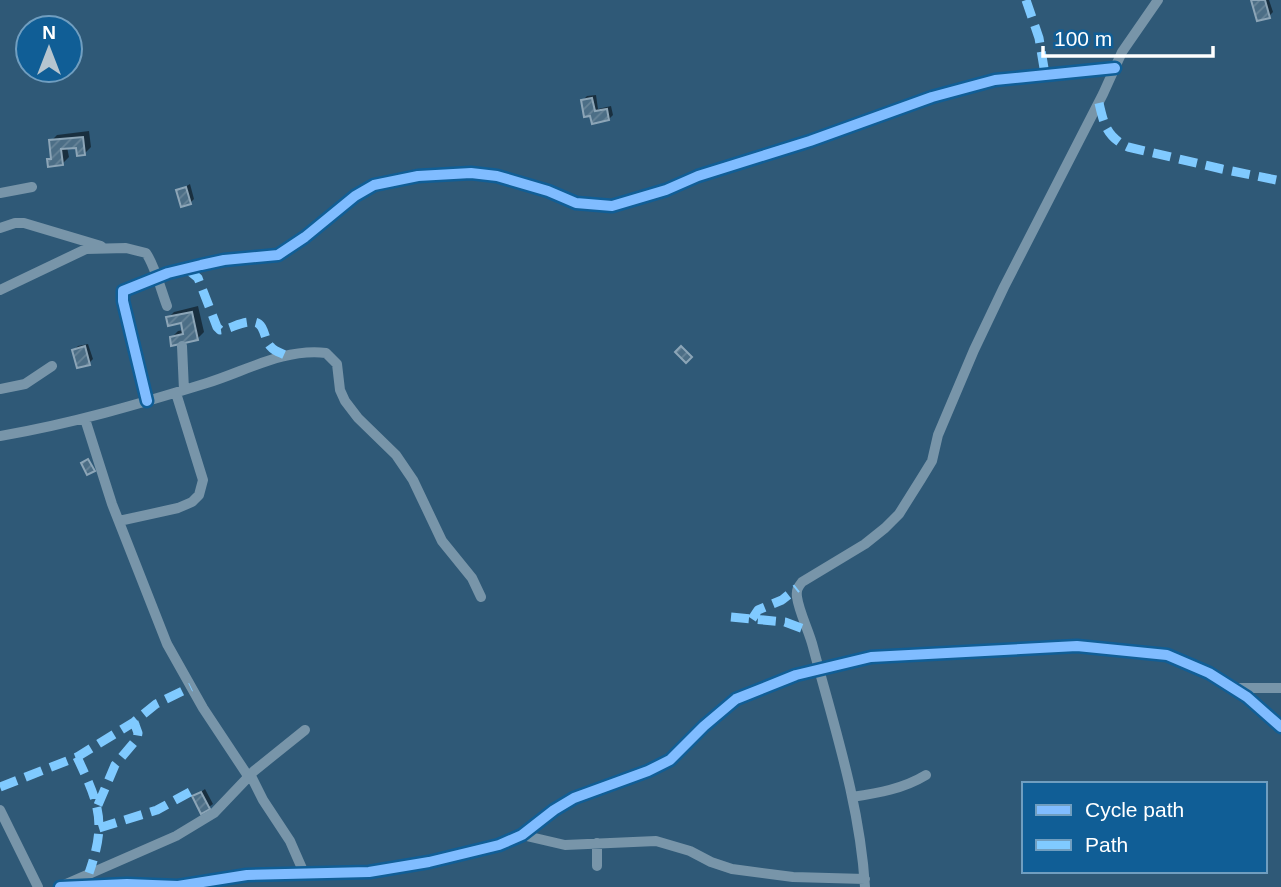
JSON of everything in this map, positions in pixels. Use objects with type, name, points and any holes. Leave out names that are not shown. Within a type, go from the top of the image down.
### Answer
[{"type":"street","points":[[522,835],[565,845],[656,841],[690,851],[732,869],[865,883],[863,858],[843,757],[797,589],[802,582],[865,544],[885,528],[899,514],[915,489],[932,461],[939,435],[974,351],[1122,52],[1158,0]]},
{"type":"street","points":[[147,401],[122,295],[126,288],[148,283],[168,273],[224,260],[278,255],[305,237],[355,196],[374,186],[418,176],[471,173],[497,176],[548,191],[576,203],[612,206],[957,90],[995,80],[1115,68]]},
{"type":"street","points":[[0,193],[32,187]]},
{"type":"street","points":[[0,228],[24,223],[107,248]]},
{"type":"street","points":[[0,290],[86,249],[125,248],[146,253],[152,262],[167,306]]},
{"type":"street","points":[[119,521],[178,508],[192,502],[199,495],[203,480],[180,391],[182,346]]},
{"type":"street","points":[[0,436],[85,419],[180,391],[288,354],[326,353],[337,364],[340,390],[345,401],[401,464],[412,480],[442,541],[472,578],[481,597]]},
{"type":"street","points":[[0,389],[25,384],[52,366]]},
{"type":"street","points":[[85,419],[119,521],[167,644],[202,708],[249,775],[290,841],[304,873]]},
{"type":"street","points":[[0,810],[37,887],[127,884],[178,887],[232,877],[369,873],[499,845],[522,835],[574,798],[648,771],[670,760],[710,720],[736,699],[819,669],[884,656],[1077,646],[1167,655],[1209,673],[1234,688],[1281,727]]},
{"type":"street","points":[[1234,688],[1281,688]]},
{"type":"street","points":[[58,887],[187,829],[214,813],[249,775],[305,730]]},
{"type":"street","points":[[852,797],[887,792],[926,775]]},
{"type":"street","points":[[597,843],[597,866]]},
{"type":"street","points":[[232,877],[244,887]]},
{"type":"building","points":[[1251,0],[1265,0],[1270,18],[1257,21]]},
{"type":"building","points":[[592,98],[595,111],[607,109],[609,120],[592,124],[590,116],[584,117],[581,100]]},
{"type":"building","points":[[83,137],[85,155],[77,156],[76,148],[61,149],[63,165],[48,167],[47,159],[51,159],[49,140]]},
{"type":"building","points":[[186,187],[191,204],[181,207],[176,190]]},
{"type":"building","points":[[192,312],[198,340],[171,346],[170,337],[183,334],[181,323],[168,326],[166,317]]},
{"type":"building","points":[[85,346],[90,365],[77,368],[72,350]]},
{"type":"building","points":[[681,346],[692,357],[686,363],[675,352]]},
{"type":"building","points":[[88,459],[95,471],[87,475],[81,463]]},
{"type":"building","points":[[201,792],[210,809],[201,814],[192,796]]},
{"type":"marked path","points":[[1026,0],[1039,38],[1045,74]]},
{"type":"marked path","points":[[1099,103],[1107,130],[1128,147],[1281,181]]},
{"type":"marked path","points":[[187,269],[198,278],[220,330],[244,323],[257,323],[271,347],[285,355]]},
{"type":"marked path","points":[[752,619],[758,610],[782,600],[797,588]]},
{"type":"marked path","points":[[731,617],[785,622],[809,631]]},
{"type":"marked path","points":[[0,787],[77,757],[134,722],[156,704],[191,687]]},
{"type":"marked path","points":[[98,805],[115,765],[137,739],[134,722]]},
{"type":"marked path","points":[[77,757],[91,788],[98,814],[98,840],[89,873]]},
{"type":"marked path","points":[[99,828],[157,810],[190,792]]},
{"type":"cycle path","points":[[147,401],[123,301],[123,291],[168,273],[201,265],[278,255],[305,237],[355,196],[374,185],[418,176],[471,173],[497,176],[548,191],[576,203],[612,206],[810,141],[932,97],[995,80],[1115,68]]},
{"type":"cycle path","points":[[60,887],[127,884],[178,886],[247,875],[369,872],[429,862],[499,845],[522,835],[574,798],[648,771],[670,760],[736,699],[796,675],[871,657],[1077,646],[1167,655],[1209,673],[1247,697],[1281,727]]}]
